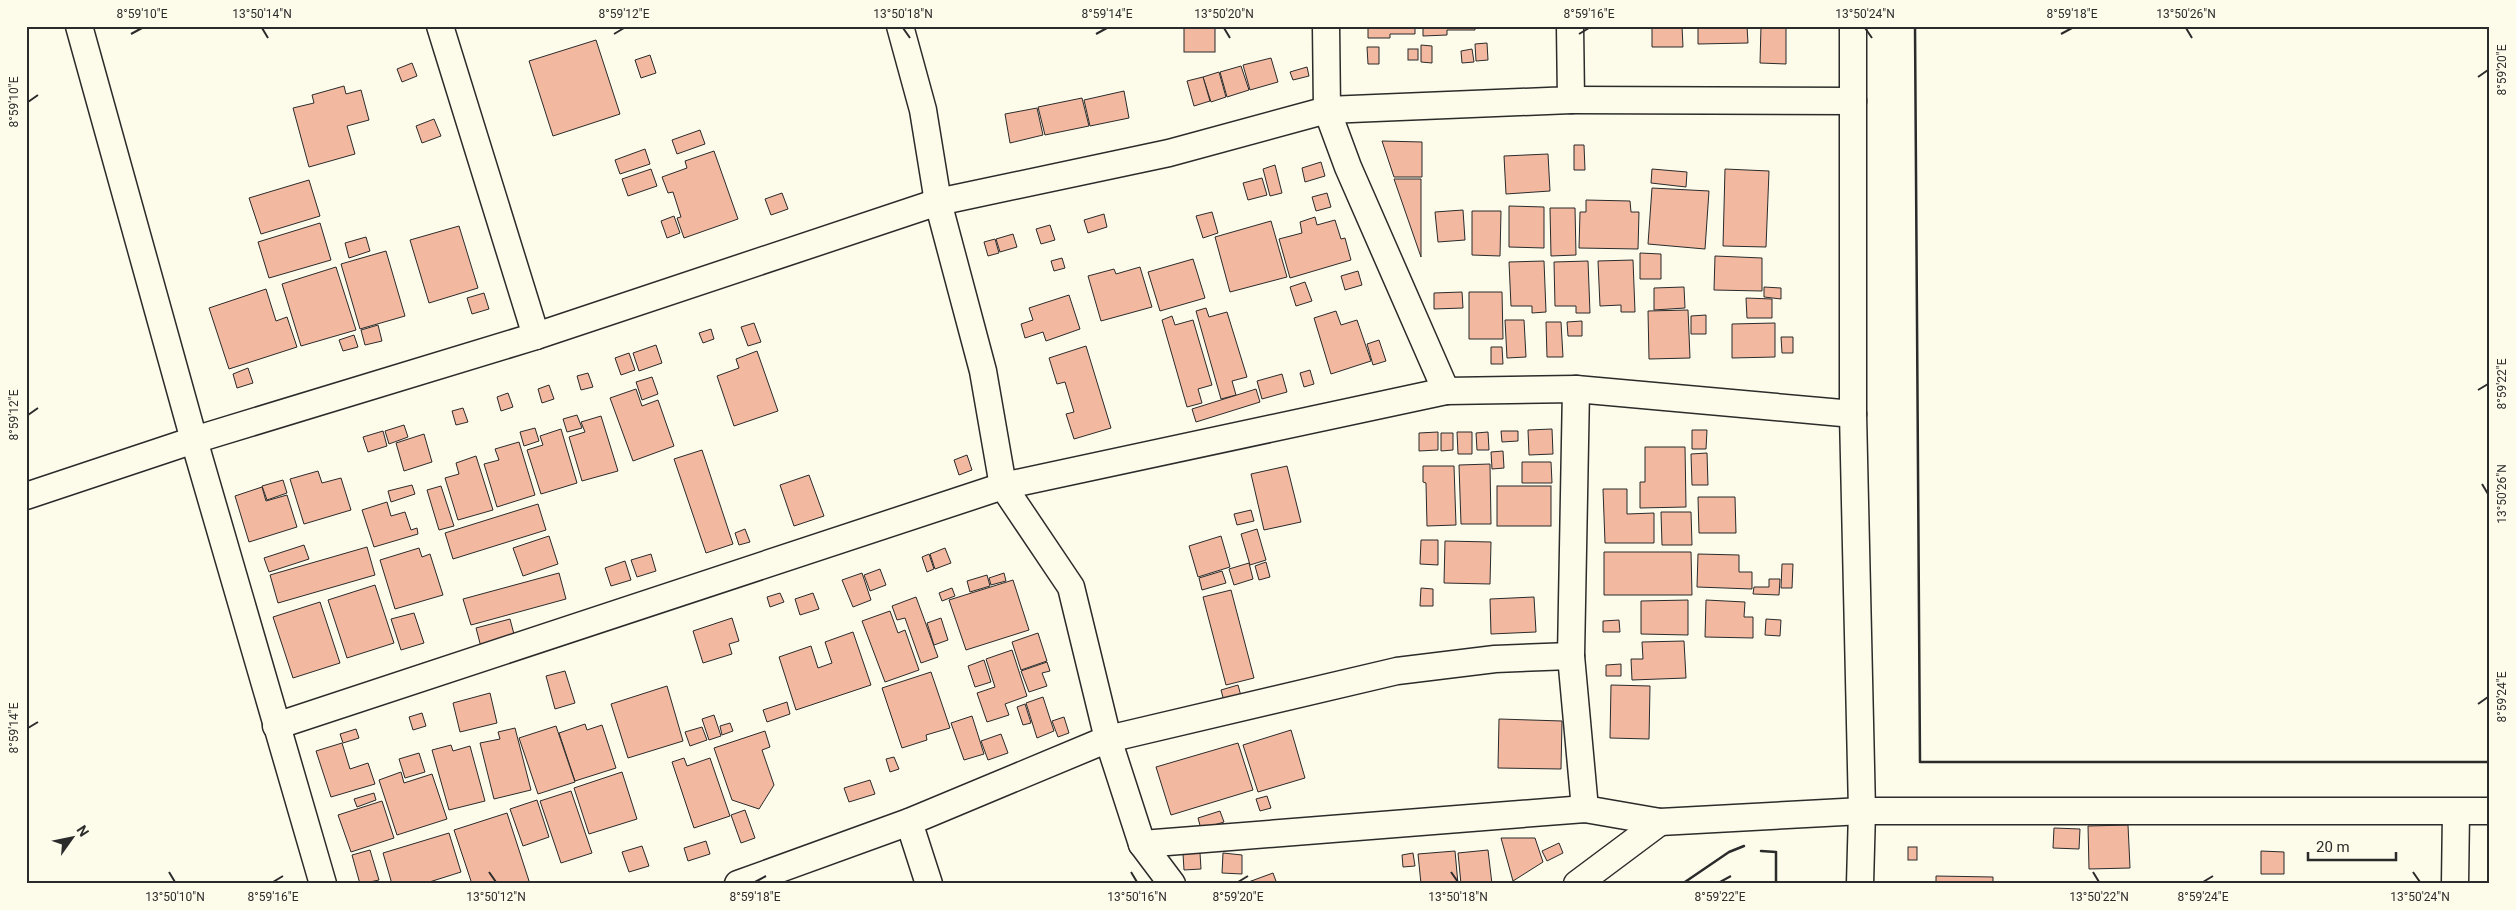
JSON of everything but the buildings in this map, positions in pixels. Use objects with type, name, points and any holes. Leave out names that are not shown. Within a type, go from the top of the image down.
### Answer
[{"type":"street","points":[[79,26],[194,440],[323,884]]},
{"type":"street","points":[[440,26],[536,336]]},
{"type":"street","points":[[900,26],[923,110],[938,202],[983,371],[1003,486],[1070,587],[1108,739],[1142,844],[1172,884]]},
{"type":"street","points":[[1326,26],[1327,110],[1348,168],[1446,391]]},
{"type":"street","points":[[1570,26],[1571,100]]},
{"type":"street","points":[[1853,26],[1853,414],[1862,811],[1860,884]]},
{"type":"street","points":[[26,496],[194,440],[536,336],[938,202],[1169,153],[1327,110],[1571,100],[1853,101]]},
{"type":"street","points":[[276,726],[1003,486],[1446,391],[1576,390],[1853,414]]},
{"type":"street","points":[[1576,390],[1571,656],[1584,809]]},
{"type":"street","points":[[738,884],[909,822],[1108,739],[1397,671],[1495,659],[1571,656]]},
{"type":"street","points":[[1142,844],[1584,809],[1660,822],[1862,811],[2490,811]]},
{"type":"street","points":[[2455,884],[2456,812]]},
{"type":"street","points":[[909,822],[929,884]]},
{"type":"street","points":[[1577,884],[1660,822]]},
{"type":"wall","points":[[1915,26],[1920,762],[2490,762]]},
{"type":"wall","points":[[1682,884],[1729,852],[1744,846]]},
{"type":"wall","points":[[1761,851],[1776,852],[1776,884]]}]
